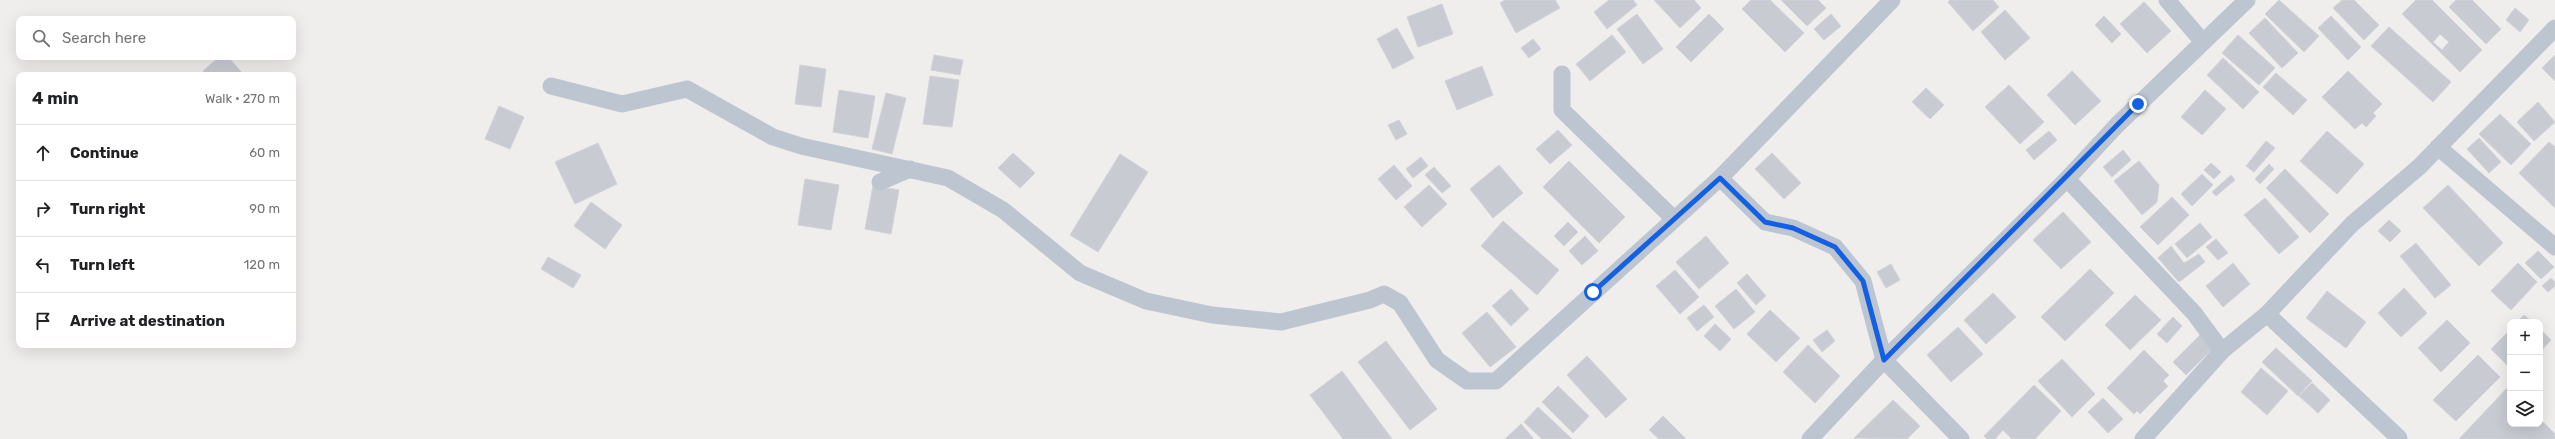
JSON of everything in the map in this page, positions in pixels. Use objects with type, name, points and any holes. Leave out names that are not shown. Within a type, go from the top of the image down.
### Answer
[{"type":"street","points":[[551,86],[622,104],[687,89],[773,137],[801,146],[948,178],[1003,210],[1080,273],[1146,301],[1212,315],[1281,322],[1370,300],[1384,294],[1400,303],[1437,360],[1467,381],[1496,381],[1720,178],[1892,0]]},
{"type":"street","points":[[2167,0],[2203,42]]},
{"type":"street","points":[[1810,439],[1884,360],[2067,179],[2117,125],[2247,0]]},
{"type":"street","points":[[2143,439],[2222,351],[2267,314],[2352,224],[2438,147],[2555,28]]},
{"type":"street","points":[[1562,74],[1562,110],[1674,219]]},
{"type":"street","points":[[2438,147],[2555,247]]},
{"type":"street","points":[[880,182],[910,169]]},
{"type":"street","points":[[1720,178],[1765,222],[1793,228],[1835,247],[1863,281],[1884,360],[1961,439]]},
{"type":"street","points":[[2067,179],[2194,313],[2222,351]]},
{"type":"street","points":[[2267,314],[2399,438]]},
{"type":"building","points":[[1505,0],[1555,0],[1560,8],[1516,33],[1500,3]]},
{"type":"building","points":[[1609,0],[1633,0],[1637,5],[1607,29],[1594,12]]},
{"type":"building","points":[[1654,0],[1694,0],[1701,8],[1680,28]]},
{"type":"building","points":[[1751,0],[1770,0],[1804,33],[1785,52],[1742,9]]},
{"type":"building","points":[[1781,0],[1818,0],[1826,8],[1807,26]]},
{"type":"building","points":[[1950,0],[1993,0],[1999,7],[1973,31],[1948,2]]},
{"type":"building","points":[[2279,0],[2319,36],[2304,52],[2265,14]]},
{"type":"building","points":[[2342,0],[2354,0],[2379,25],[2364,40],[2333,8]]},
{"type":"building","points":[[2416,0],[2432,0],[2482,50],[2460,72],[2402,14]],"holes":[[[2440,34],[2449,42],[2442,50],[2433,42]]]},
{"type":"building","points":[[2456,0],[2472,0],[2501,29],[2486,44],[2449,7]]},
{"type":"building","points":[[2144,2],[2171,31],[2147,53],[2120,24]]},
{"type":"building","points":[[1442,4],[1453,34],[1418,47],[1407,17]]},
{"type":"building","points":[[2515,8],[2529,20],[2520,32],[2506,20]]},
{"type":"building","points":[[2005,10],[2030,38],[2005,60],[1981,32]]},
{"type":"building","points":[[1637,14],[1663,49],[1643,64],[1617,29]]},
{"type":"building","points":[[1709,14],[1724,29],[1691,62],[1676,47]]},
{"type":"building","points":[[1831,14],[1841,26],[1824,40],[1814,29]]},
{"type":"building","points":[[2104,16],[2121,34],[2112,43],[2095,25]]},
{"type":"building","points":[[2331,16],[2361,47],[2348,60],[2318,28]]},
{"type":"building","points":[[2265,18],[2298,53],[2282,68],[2249,33]]},
{"type":"building","points":[[2389,27],[2451,82],[2433,102],[2371,46]]},
{"type":"building","points":[[1397,28],[1414,58],[1393,69],[1377,39]]},
{"type":"building","points":[[1612,35],[1626,52],[1590,81],[1576,64]]},
{"type":"building","points":[[2238,35],[2275,68],[2259,85],[2222,53]]},
{"type":"building","points":[[1533,39],[1541,49],[1529,58],[1521,48]]},
{"type":"building","points":[[934,55],[963,60],[960,75],[931,70]]},
{"type":"building","points":[[2555,55],[2555,81],[2542,68]]},
{"type":"building","points":[[2223,58],[2259,92],[2243,109],[2207,75]]},
{"type":"building","points":[[216,60],[231,60],[241,72],[204,72],[203,71]]},
{"type":"building","points":[[800,65],[826,69],[821,107],[795,104]]},
{"type":"building","points":[[1482,66],[1493,95],[1457,110],[1445,81]]},
{"type":"building","points":[[2072,71],[2101,101],[2075,125],[2047,95]]},
{"type":"building","points":[[2348,71],[2382,104],[2373,113],[2376,116],[2366,127],[2362,123],[2355,129],[2322,97]]},
{"type":"building","points":[[2276,73],[2307,100],[2293,115],[2263,87]]},
{"type":"building","points":[[930,76],[959,80],[952,127],[923,124]]},
{"type":"building","points":[[2009,85],[2044,122],[2020,144],[1985,107]]},
{"type":"building","points":[[1926,88],[1944,105],[1930,119],[1912,102]]},
{"type":"building","points":[[839,90],[875,96],[868,138],[833,132]]},
{"type":"building","points":[[2205,90],[2226,109],[2202,135],[2181,117]]},
{"type":"building","points":[[886,93],[906,98],[892,154],[872,149]]},
{"type":"building","points":[[2538,102],[2555,122],[2534,141],[2517,122]]},
{"type":"building","points":[[499,106],[524,117],[510,149],[485,139]]},
{"type":"building","points":[[2500,114],[2531,144],[2511,165],[2479,134]]},
{"type":"building","points":[[1399,120],[1407,134],[1396,140],[1388,125]]},
{"type":"building","points":[[1558,130],[1572,145],[1550,164],[1536,149]]},
{"type":"building","points":[[2049,131],[2057,140],[2034,160],[2026,150]]},
{"type":"building","points":[[2327,131],[2364,164],[2337,194],[2300,161]]},
{"type":"building","points":[[2479,138],[2501,162],[2489,173],[2467,149]]},
{"type":"building","points":[[2266,141],[2275,148],[2254,172],[2246,166]]},
{"type":"building","points":[[2549,142],[2555,147],[2555,208],[2519,173]]},
{"type":"building","points":[[598,143],[617,184],[575,204],[555,162]]},
{"type":"building","points":[[2123,150],[2131,160],[2112,177],[2103,167]]},
{"type":"building","points":[[1013,153],[1035,173],[1020,188],[998,168]]},
{"type":"building","points":[[1772,153],[1801,183],[1784,199],[1755,169]]},
{"type":"building","points":[[1120,154],[1148,172],[1098,252],[1070,235]]},
{"type":"building","points":[[1421,157],[1428,166],[1413,178],[1406,169]]},
{"type":"building","points":[[1569,161],[1625,217],[1599,243],[1543,187]]},
{"type":"building","points":[[2139,161],[2159,185],[2157,202],[2142,215],[2114,181]]},
{"type":"building","points":[[2211,163],[2221,172],[2214,179],[2204,170]]},
{"type":"building","points":[[2269,164],[2274,169],[2260,184],[2255,179]]},
{"type":"building","points":[[1394,165],[1412,186],[1396,200],[1378,179]]},
{"type":"building","points":[[1499,165],[1523,193],[1493,218],[1470,189]]},
{"type":"building","points":[[1434,167],[1451,186],[1442,193],[1425,175]]},
{"type":"building","points":[[2285,169],[2329,214],[2310,233],[2266,188]]},
{"type":"building","points":[[2202,174],[2213,185],[2192,206],[2181,194]]},
{"type":"building","points":[[2231,175],[2235,180],[2216,196],[2212,192]]},
{"type":"building","points":[[805,179],[839,185],[831,230],[798,225]]},
{"type":"building","points":[[1429,185],[1447,204],[1422,227],[1404,207]]},
{"type":"building","points":[[2448,185],[2503,243],[2479,266],[2423,208]]},
{"type":"building","points":[[873,186],[899,190],[891,234],[865,229]]},
{"type":"building","points":[[2172,197],[2189,215],[2158,245],[2140,227]]},
{"type":"building","points":[[2265,198],[2299,237],[2279,254],[2244,215]]},
{"type":"building","points":[[591,202],[622,225],[605,249],[574,226]]},
{"type":"building","points":[[2063,212],[2091,242],[2061,269],[2033,240]]},
{"type":"building","points":[[2389,220],[2401,231],[2390,242],[2378,231]]},
{"type":"building","points":[[1503,221],[1559,270],[1537,295],[1481,246]]},
{"type":"building","points":[[1568,222],[1578,232],[1564,246],[1554,236]]},
{"type":"building","points":[[2200,223],[2212,237],[2187,258],[2175,244]]},
{"type":"building","points":[[1585,236],[1598,251],[1582,265],[1569,251]]},
{"type":"building","points":[[1706,236],[1729,263],[1699,289],[1676,262]]},
{"type":"building","points":[[2216,239],[2228,253],[2218,260],[2206,247]]},
{"type":"building","points":[[2416,243],[2451,285],[2435,298],[2400,256]]},
{"type":"building","points":[[2171,246],[2184,263],[2199,254],[2205,262],[2179,282],[2158,258]]},
{"type":"building","points":[[2538,251],[2554,267],[2541,279],[2525,263]]},
{"type":"building","points":[[548,257],[581,275],[573,288],[541,269]]},
{"type":"building","points":[[2233,263],[2250,284],[2223,307],[2206,286]]},
{"type":"building","points":[[2518,263],[2537,282],[2511,310],[2491,291]]},
{"type":"building","points":[[1891,264],[1900,280],[1886,288],[1877,272]]},
{"type":"building","points":[[2090,269],[2114,293],[2065,341],[2041,317]]},
{"type":"building","points":[[1675,270],[1699,297],[1680,314],[1656,286]]},
{"type":"building","points":[[1747,274],[1766,296],[1756,305],[1737,283]]},
{"type":"building","points":[[2551,278],[2555,282],[2555,286],[2548,292],[2542,286]]},
{"type":"building","points":[[2404,288],[2427,313],[2401,337],[2378,313]]},
{"type":"building","points":[[1511,289],[1529,309],[1511,326],[1492,306]]},
{"type":"building","points":[[1736,289],[1755,312],[1734,329],[1715,306]]},
{"type":"building","points":[[2327,291],[2366,322],[2346,348],[2306,318]]},
{"type":"building","points":[[1993,293],[2016,317],[1986,344],[1964,320]]},
{"type":"building","points":[[2135,295],[2161,320],[2130,350],[2105,325]]},
{"type":"building","points":[[1704,305],[1714,317],[1697,331],[1687,318]]},
{"type":"building","points":[[1770,310],[1800,338],[1776,362],[1747,334]]},
{"type":"building","points":[[1487,312],[1516,347],[1490,367],[1462,333]]},
{"type":"building","points":[[2524,315],[2529,319],[2520,319]]},
{"type":"building","points":[[2173,317],[2182,326],[2167,343],[2157,334]]},
{"type":"building","points":[[2447,320],[2470,343],[2441,372],[2418,348]]},
{"type":"building","points":[[1715,324],[1731,339],[1720,351],[1704,336]]},
{"type":"building","points":[[1958,327],[1983,354],[1951,382],[1927,355]]},
{"type":"building","points":[[1827,330],[1835,341],[1822,352],[1813,340]]},
{"type":"building","points":[[2543,332],[2551,340],[2543,349]]},
{"type":"building","points":[[2507,333],[2507,365],[2491,349]]},
{"type":"building","points":[[2200,335],[2213,348],[2186,375],[2173,362]]},
{"type":"building","points":[[1386,341],[1437,409],[1410,430],[1358,362]]},
{"type":"building","points":[[1808,345],[1840,376],[1815,403],[1783,372]]},
{"type":"building","points":[[2276,348],[2312,381],[2298,396],[2262,362]]},
{"type":"building","points":[[2144,350],[2169,375],[2163,381],[2168,386],[2140,414],[2137,411],[2134,414],[2107,388]]},
{"type":"building","points":[[2478,355],[2500,377],[2456,421],[2433,400]]},
{"type":"building","points":[[1587,356],[1627,399],[1606,418],[1567,375]]},
{"type":"building","points":[[2062,359],[2095,394],[2072,417],[2038,381]]},
{"type":"building","points":[[2261,368],[2288,391],[2267,415],[2241,392]]},
{"type":"building","points":[[1342,371],[1392,439],[1343,439],[1310,395]]},
{"type":"building","points":[[2312,383],[2330,400],[2318,413],[2299,396]]},
{"type":"building","points":[[2034,385],[2061,411],[2035,439],[2012,439],[2003,430],[1995,439],[1987,439],[1984,436]]},
{"type":"building","points":[[1558,386],[1589,416],[1573,433],[1542,402]]},
{"type":"building","points":[[2507,388],[2507,427],[2543,427],[2543,422],[2555,434],[2555,439],[2459,439]]},
{"type":"building","points":[[2103,398],[2123,419],[2108,433],[2088,412]]},
{"type":"building","points":[[1893,400],[1920,426],[1907,439],[1854,438]]},
{"type":"building","points":[[1538,407],[1572,439],[1542,439],[1524,422]]},
{"type":"building","points":[[1663,416],[1686,439],[1659,439],[1649,430]]},
{"type":"building","points":[[1521,424],[1534,439],[1505,439]]},
{"type":"route","points":[[1593,292],[1720,178],[1765,222],[1793,228],[1821,242],[1835,247],[1863,281],[1884,360],[2067,179],[2138,104]]}]
